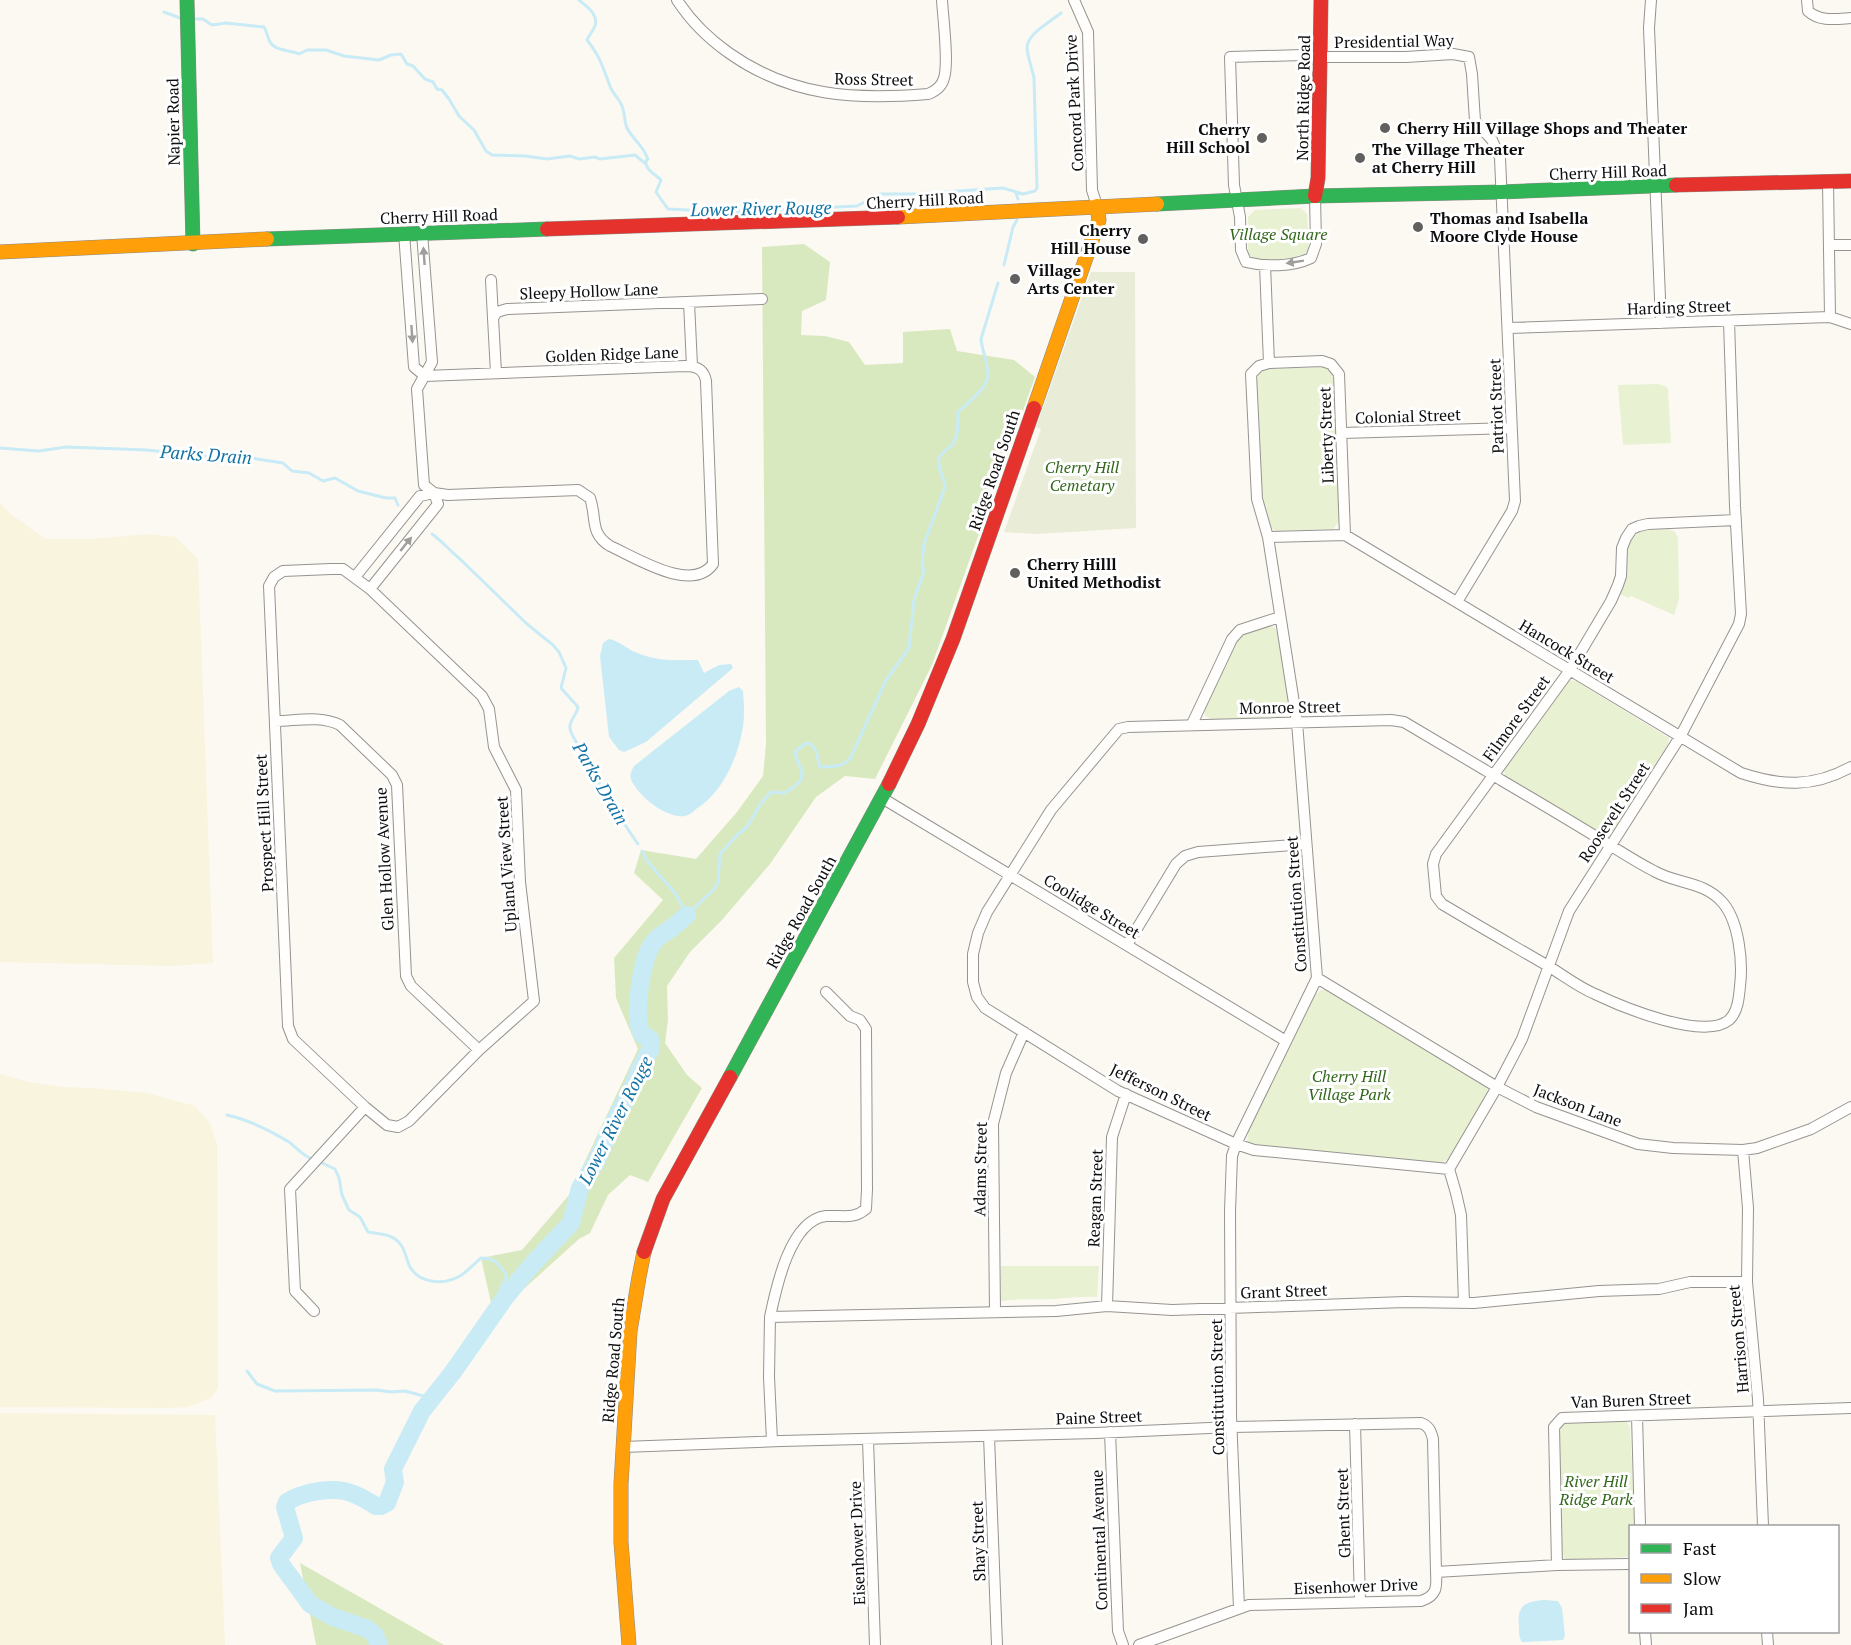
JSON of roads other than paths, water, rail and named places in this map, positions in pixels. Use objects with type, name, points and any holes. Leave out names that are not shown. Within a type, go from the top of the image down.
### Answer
[{"type":"main road","name":"Napier Road","points":[[187,0],[193,244]]},
{"type":"main road","name":"North Ridge Road","points":[[1315,196],[1318,178],[1321,0]]},
{"type":"main road","name":"Cherry Hill Road","points":[[0,252],[404,233],[849,220],[1315,196],[1851,181]]},
{"type":"main road","name":"Ridge Road South","points":[[629,1645],[620,1527],[623,1447],[635,1294],[646,1241],[679,1168],[882,798],[918,724],[953,639],[1096,229],[1097,206]]},
{"type":"street","name":"Ross Street","points":[[677,0],[706,34],[758,71],[806,89],[835,95],[874,96],[928,94],[941,85],[946,69],[942,0]]},
{"type":"street","name":"Concord Park Drive","points":[[1074,0],[1088,32],[1092,190],[1097,206]]},
{"type":"street","points":[[1651,0],[1648,28],[1661,322]]},
{"type":"street","points":[[1807,0],[1808,11],[1816,17],[1851,18]]},
{"type":"street","name":"Presidential Way","points":[[1320,57],[1416,57],[1453,54],[1469,57],[1475,120],[1492,140],[1500,158],[1501,192]]},
{"type":"street","points":[[1315,196],[1316,244],[1311,258],[1299,264],[1265,265],[1246,262],[1240,250],[1240,217],[1234,185],[1230,57],[1302,55],[1320,57]]},
{"type":"street","points":[[1828,181],[1830,317]]},
{"type":"street","name":"Patriot Street","points":[[1457,602],[1512,511],[1515,501],[1501,192]]},
{"type":"street","points":[[404,233],[414,367],[425,376]]},
{"type":"street","points":[[370,590],[438,504],[434,493],[424,485],[417,389],[432,362],[423,233]]},
{"type":"street","points":[[1829,245],[1851,244]]},
{"type":"street","points":[[1265,265],[1269,363]]},
{"type":"street","points":[[491,280],[496,373]]},
{"type":"street","name":"Sleepy Hollow Lane","points":[[493,318],[497,312],[507,309],[762,299]]},
{"type":"street","points":[[689,302],[692,366]]},
{"type":"street","points":[[410,312],[428,310]]},
{"type":"street","name":"Harding Street","points":[[1508,328],[1830,317],[1851,324]]},
{"type":"street","name":"Roosevelt Street","points":[[1449,1169],[1522,1039],[1569,910],[1680,737],[1739,624],[1742,614],[1736,520],[1729,321]]},
{"type":"street","name":"Liberty Street","points":[[1269,363],[1322,362],[1331,364],[1339,374],[1345,535]]},
{"type":"street","name":"Constitution Street","points":[[1239,1608],[1232,1427],[1230,1211],[1232,1156],[1317,978],[1297,722],[1268,537],[1257,499],[1251,374],[1259,366],[1269,363]]},
{"type":"street","name":"Golden Ridge Lane","points":[[425,376],[692,366],[703,372],[706,381],[713,564],[706,572],[693,576],[675,574],[606,544],[594,526],[590,498],[578,490],[448,495],[434,493]]},
{"type":"street","name":"Colonial Street","points":[[1342,433],[1511,428]]},
{"type":"street","points":[[355,577],[420,496],[434,493]]},
{"type":"street","name":"Filmore Street","points":[[1549,967],[1442,904],[1436,896],[1433,864],[1436,854],[1570,670],[1611,601],[1621,576],[1622,548],[1632,530],[1648,524],[1736,520]]},
{"type":"street","points":[[1268,537],[1345,535]]},
{"type":"street","name":"Hancock Street","points":[[1345,535],[1741,772],[1763,780],[1790,784],[1813,781],[1838,774],[1851,767]]},
{"type":"street","name":"Upland View Street","points":[[343,569],[370,590],[482,696],[489,709],[494,747],[516,790],[520,882],[534,1001],[479,1050],[402,1126],[387,1125],[365,1107]]},
{"type":"street","name":"Prospect Hill Street","points":[[343,569],[283,571],[274,577],[269,586],[288,1026],[293,1039],[365,1107]]},
{"type":"street","points":[[1192,724],[1232,639],[1240,630],[1280,617]]},
{"type":"street","name":"Glen Hollow Avenue","points":[[275,721],[318,719],[332,721],[340,725],[392,775],[397,785],[406,976],[411,986],[479,1050]]},
{"type":"street","name":"Monroe Street","points":[[1010,875],[1050,810],[1119,729],[1128,726],[1192,724],[1391,720],[1404,722],[1655,872],[1698,885],[1712,893],[1723,903],[1732,919],[1742,974],[1739,999],[1730,1019],[1719,1025],[1704,1028],[1631,1009],[1593,993],[1549,967]]},
{"type":"street","name":"Coolidge Street","points":[[882,798],[1287,1041]]},
{"type":"street","points":[[1127,945],[1176,864],[1185,856],[1198,852],[1306,844]]},
{"type":"street","name":"Jefferson Street","points":[[1010,875],[987,912],[978,933],[973,954],[973,982],[977,997],[985,1008],[1118,1091],[1180,1121],[1236,1144],[1254,1150],[1449,1169]]},
{"type":"street","name":"Jackson Lane","points":[[1317,978],[1497,1087],[1536,1107],[1638,1144],[1673,1148],[1743,1150],[1757,1148],[1811,1129],[1851,1107]]},
{"type":"street","points":[[772,1441],[769,1377],[770,1317],[777,1283],[788,1254],[803,1227],[814,1219],[826,1216],[859,1215],[866,1209],[867,1029],[860,1020],[850,1016],[826,992]]},
{"type":"street","name":"Adams Street","points":[[995,1311],[993,1124],[1006,1073],[1024,1032]]},
{"type":"street","name":"Reagan Street","points":[[1107,1306],[1112,1137],[1126,1094]]},
{"type":"street","points":[[314,1311],[295,1291],[290,1189],[365,1107]]},
{"type":"street","name":"Harrison Street","points":[[1743,1150],[1748,1208],[1747,1282],[1758,1411],[1763,1525]]},
{"type":"street","points":[[1449,1169],[1461,1215],[1464,1303]]},
{"type":"street","name":"Grant Street","points":[[770,1317],[1056,1311],[1107,1306],[1154,1309],[1354,1303],[1464,1303],[1599,1291],[1659,1289],[1690,1282],[1747,1282]]},
{"type":"street","name":"Van Buren Street","points":[[1557,1565],[1554,1427],[1562,1418],[1851,1408]]},
{"type":"street","points":[[1637,1416],[1640,1525]]},
{"type":"street","name":"Paine Street","points":[[623,1447],[1421,1423],[1427,1425],[1432,1432],[1436,1572]]},
{"type":"street","name":"Ghent Street","points":[[1355,1424],[1360,1602]]},
{"type":"street","name":"Continental Avenue","points":[[1110,1432],[1118,1631],[1123,1645]]},
{"type":"street","name":"Shay Street","points":[[989,1436],[997,1645]]},
{"type":"street","name":"Eisenhower Drive","points":[[868,1440],[875,1645]]},
{"type":"street","name":"Eisenhower Drive","points":[[1139,1645],[1249,1605],[1421,1601],[1430,1598],[1435,1592],[1436,1572],[1557,1565],[1629,1564]]},
{"type":"water","points":[[609,639],[651,657],[666,660],[698,660],[704,673],[719,665],[731,664],[733,668],[646,742],[624,752],[619,750],[609,737],[600,656],[603,643]]},
{"type":"water","points":[[739,687],[743,691],[744,717],[740,743],[732,765],[713,795],[685,816],[669,814],[653,805],[639,792],[631,779],[634,766],[729,691]]},
{"type":"water","points":[[1544,1600],[1558,1601],[1562,1608],[1565,1636],[1563,1640],[1522,1642],[1519,1632],[1520,1610],[1526,1604]]},
{"type":"waterway","name":"Lower River Rouge","points":[[579,0],[595,18],[595,26],[587,40],[598,57],[611,89],[621,103],[627,128],[644,151],[648,159],[646,164],[648,169],[661,180],[656,192],[668,209],[728,212],[857,206],[880,194],[1003,188],[1023,194],[1035,191],[1037,188],[1034,78],[1027,48],[1035,33],[1061,13]]},
{"type":"waterway","points":[[164,12],[180,18]]},
{"type":"waterway","points":[[192,19],[203,19],[212,25],[226,23],[264,27],[272,45],[299,54],[307,50],[326,50],[344,56],[379,60],[401,54],[407,64],[413,66],[425,79],[433,82],[437,89],[442,90],[459,116],[474,130],[486,151],[492,155],[547,159],[570,156],[579,159],[595,157],[600,159],[635,155],[646,164]]},
{"type":"waterway","name":"Lower River Rouge","points":[[1016,193],[1018,199]]},
{"type":"waterway","name":"Lower River Rouge","points":[[1004,265],[1013,227],[1017,220]]},
{"type":"waterway","name":"Lower River Rouge","points":[[642,851],[647,861],[675,893],[687,915],[714,889],[718,882],[720,854],[747,827],[761,803],[771,792],[784,793],[801,780],[802,772],[795,754],[797,750],[806,743],[811,744],[816,751],[820,767],[841,765],[851,757],[886,680],[909,648],[914,600],[924,571],[922,564],[924,544],[945,487],[939,459],[956,437],[958,412],[978,394],[988,378],[981,339],[998,283]]},
{"type":"waterway","name":"Parks Drain","points":[[0,448],[39,451],[66,447],[147,450],[203,456],[227,456],[235,453],[283,463],[292,471],[309,473],[323,481],[335,478],[358,491],[395,498],[398,505]]},
{"type":"waterway","name":"Parks Drain","points":[[432,534],[559,652],[566,668],[561,688],[578,707],[571,722],[571,732],[598,774],[600,788],[638,844]]},
{"type":"waterway","name":"Lower River Rouge","points":[[379,1645],[375,1635],[368,1629],[333,1617],[310,1604],[281,1564],[279,1558],[294,1538],[285,1507],[287,1502],[309,1493],[336,1490],[354,1494],[376,1506],[387,1503],[395,1482],[393,1469],[422,1411],[453,1372],[504,1299],[571,1223],[580,1188],[596,1162],[651,1048],[650,1039],[642,1034],[638,1016],[639,990],[648,953],[657,939],[687,915]]},
{"type":"waterway","points":[[227,1115],[267,1130],[289,1142],[312,1159]]},
{"type":"waterway","points":[[318,1161],[335,1169],[349,1210],[360,1217],[368,1232],[389,1236],[398,1242],[414,1273],[426,1280],[447,1281],[463,1274],[481,1258],[490,1259],[496,1262],[507,1275],[500,1290],[501,1297],[504,1299]]},
{"type":"waterway","points":[[247,1371],[257,1384],[275,1391],[405,1391],[431,1398]]},
{"type":"place","name":"Cherry Hill Village Shops and Theater","points":[[1385,128]]},
{"type":"place","name":"Cherry Hill School","points":[[1262,138]]},
{"type":"place","name":"The Village Theater at Cherry Hill","points":[[1360,158]]},
{"type":"place","name":"Thomas and Isabella Moore Clyde House","points":[[1418,227]]},
{"type":"place","name":"Cherry Hill House","points":[[1143,239]]},
{"type":"place","name":"Village Arts Center","points":[[1015,279]]},
{"type":"place","name":"Cherry Hilll United Methodist","points":[[1015,573]]},
{"type":"park label","name":"Village Square","points":[[1278,234]]},
{"type":"park label","name":"Cherry Hill Cemetary","points":[[1082,476]]},
{"type":"park label","name":"Cherry Hill Village Park","points":[[1349,1085]]},
{"type":"park label","name":"River Hill Ridge Park","points":[[1596,1490]]}]
